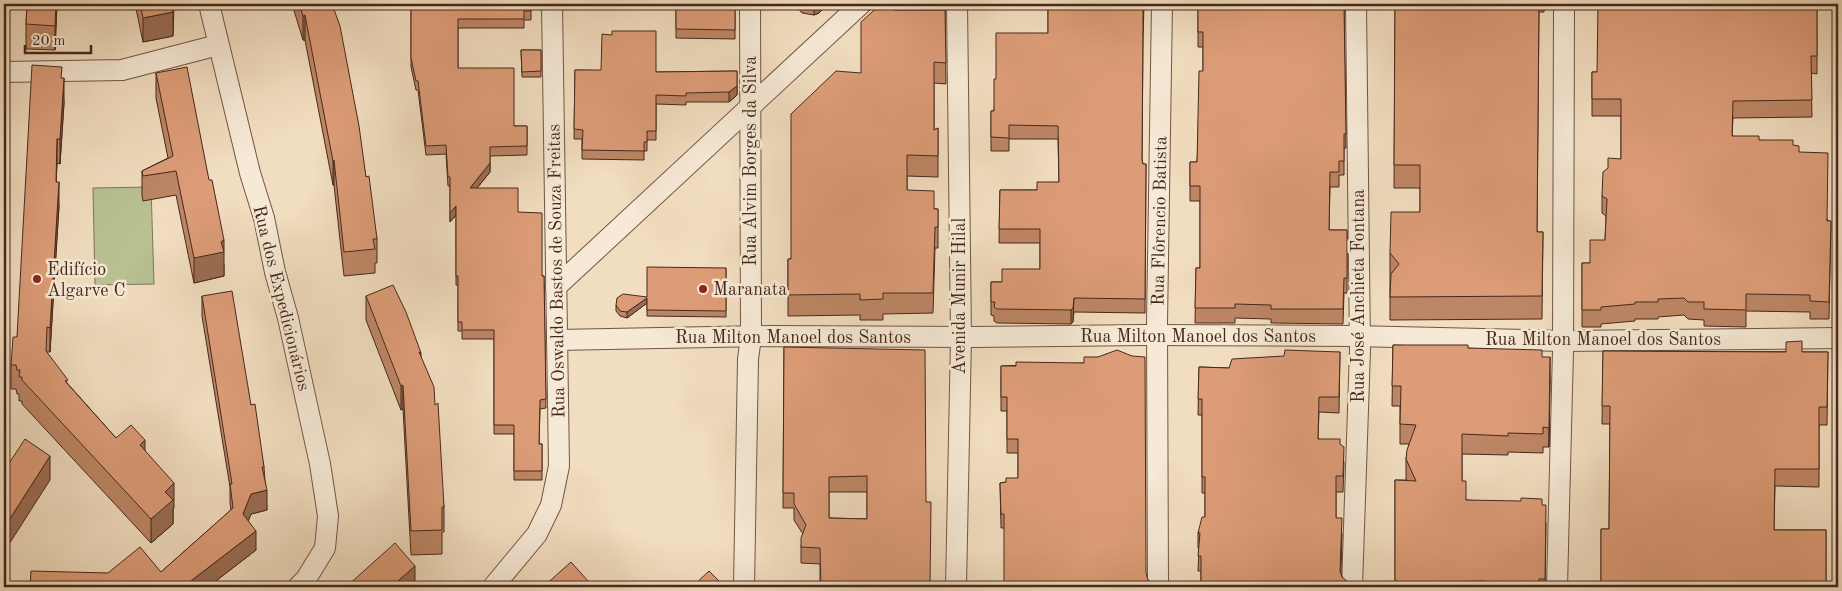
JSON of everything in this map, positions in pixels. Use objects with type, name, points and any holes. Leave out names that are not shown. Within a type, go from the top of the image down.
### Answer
[{"type":"street","name":"Rua dos Expedicionários","points":[[209,4],[218,46],[250,173],[264,218],[275,272],[288,318],[323,482],[328,516],[325,548],[306,579],[298,587]]},
{"type":"street","name":"Rua Oswaldo Bastos de Souza Freitas","points":[[494,587],[537,534],[551,505],[559,466],[552,4]]},
{"type":"street","name":"Rua Alvim Borges da Silva","points":[[744,587],[750,337],[750,4]]},
{"type":"street","points":[[556,288],[861,4]]},
{"type":"street","name":"Avenida Munir Hilal","points":[[956,587],[961,337],[957,4]]},
{"type":"street","name":"Rua Flôrencio Batista","points":[[1158,587],[1158,335],[1162,4]]},
{"type":"street","name":"Rua José Anchieta Fontana","points":[[1352,587],[1360,337],[1356,4]]},
{"type":"street","points":[[1557,587],[1563,341],[1564,4]]},
{"type":"street","points":[[4,72],[122,70],[218,46]]},
{"type":"street","name":"Rua Milton Manoel dos Santos","points":[[557,340],[1158,335],[1563,341],[1838,338]]},
{"type":"green space","points":[[151,187],[154,284],[95,285],[93,188]]},
{"type":"building","points":[[27,4],[56,4],[55,26],[26,24]]},
{"type":"building","points":[[140,4],[172,4],[173,12],[143,18]]},
{"type":"building","points":[[299,4],[332,4],[340,26],[359,126],[366,177],[369,176],[377,239],[373,239],[375,249],[344,252],[334,160],[305,15],[303,16]]},
{"type":"building","points":[[411,4],[531,4],[531,11],[524,11],[524,19],[458,19],[458,68],[514,68],[514,126],[527,126],[527,146],[490,147],[490,163],[470,188],[518,188],[518,212],[542,213],[546,399],[540,400],[539,444],[542,444],[542,471],[514,471],[514,425],[494,425],[494,330],[462,330],[462,322],[458,322],[456,206],[450,213],[450,177],[448,177],[446,145],[426,146],[418,81],[416,81],[411,58]]},
{"type":"building","points":[[676,4],[735,4],[735,30],[676,29]]},
{"type":"building","points":[[881,4],[888,4],[894,10],[945,10],[946,63],[934,62],[934,130],[938,128],[938,156],[907,155],[907,190],[934,191],[934,209],[938,209],[938,227],[935,227],[933,293],[883,293],[883,299],[860,300],[860,294],[788,295],[788,259],[791,259],[791,114],[836,71],[861,73],[861,22]]},
{"type":"building","points":[[1048,4],[1143,4],[1142,160],[1143,164],[1146,164],[1145,299],[1074,298],[1071,310],[997,309],[994,307],[995,302],[991,302],[991,282],[1002,282],[1002,269],[1040,269],[1040,229],[999,229],[1000,190],[1037,190],[1037,182],[1059,182],[1058,126],[1009,125],[1009,138],[991,137],[991,111],[994,111],[994,79],[996,79],[996,33],[1048,33]]},
{"type":"building","points":[[1198,4],[1344,4],[1346,134],[1344,134],[1344,161],[1339,161],[1339,172],[1330,172],[1329,230],[1347,230],[1347,278],[1344,278],[1343,309],[1271,309],[1271,305],[1235,304],[1235,308],[1195,308],[1196,268],[1200,268],[1200,186],[1190,186],[1190,162],[1197,162],[1199,71],[1203,71],[1203,32],[1198,32]]},
{"type":"building","points":[[1395,4],[1539,4],[1537,232],[1543,232],[1542,296],[1390,297],[1391,274],[1399,264],[1390,253],[1391,212],[1420,212],[1420,165],[1394,165]]},
{"type":"building","points":[[1598,4],[1817,4],[1817,56],[1811,56],[1812,100],[1733,101],[1732,136],[1759,136],[1759,140],[1793,140],[1793,145],[1799,146],[1799,152],[1828,153],[1827,221],[1831,221],[1829,302],[1810,301],[1810,295],[1746,294],[1746,310],[1704,309],[1704,302],[1688,302],[1684,298],[1658,299],[1658,302],[1635,302],[1635,304],[1601,307],[1601,310],[1582,310],[1582,263],[1590,263],[1590,240],[1605,240],[1607,199],[1602,196],[1603,172],[1608,168],[1608,158],[1621,159],[1621,99],[1592,99],[1592,72],[1597,72]]},
{"type":"building","points":[[612,31],[656,31],[656,72],[737,71],[737,86],[729,92],[686,93],[686,96],[656,95],[656,131],[647,131],[647,142],[644,142],[644,151],[582,150],[583,130],[574,129],[575,70],[601,70],[602,34],[612,35]]},
{"type":"building","points":[[521,50],[541,50],[541,71],[522,72]]},
{"type":"building","points":[[32,65],[62,67],[61,78],[64,78],[60,139],[57,139],[56,182],[59,182],[50,328],[47,327],[46,351],[68,380],[65,381],[116,438],[131,425],[145,440],[140,445],[174,483],[165,492],[173,500],[151,519],[22,380],[22,377],[19,377],[20,370],[17,370],[16,365],[11,365],[13,337],[17,337]]},
{"type":"building","points":[[187,67],[209,180],[212,180],[224,240],[221,242],[224,252],[194,258],[176,171],[143,176],[142,171],[173,156],[156,73]]},
{"type":"building","points":[[647,267],[726,268],[726,311],[647,310],[647,298],[627,312],[620,311],[616,305],[617,298],[623,294],[647,297]]},
{"type":"building","points":[[393,285],[406,312],[421,353],[419,352],[434,387],[435,405],[438,403],[444,507],[442,507],[442,530],[411,531],[403,385],[401,386],[366,296]]},
{"type":"building","points":[[232,291],[251,405],[255,404],[264,467],[262,467],[267,490],[251,494],[243,514],[256,531],[183,587],[30,587],[31,571],[108,573],[140,547],[161,572],[233,508],[230,484],[232,484],[202,296]]},
{"type":"building","points":[[1802,341],[1802,352],[1828,352],[1827,407],[1819,407],[1819,469],[1775,469],[1774,530],[1826,530],[1826,585],[1755,585],[1755,583],[1601,584],[1601,529],[1609,529],[1610,406],[1602,406],[1603,351],[1786,352],[1786,342]]},
{"type":"building","points":[[1393,345],[1468,345],[1468,348],[1542,350],[1542,357],[1550,357],[1549,428],[1543,427],[1543,434],[1508,433],[1508,436],[1462,434],[1462,481],[1466,481],[1466,500],[1521,501],[1521,498],[1542,499],[1542,505],[1546,505],[1545,579],[1539,579],[1539,584],[1482,583],[1483,581],[1446,582],[1446,587],[1399,586],[1395,579],[1395,480],[1416,481],[1406,459],[1407,450],[1416,425],[1400,424],[1401,386],[1392,386]]},
{"type":"building","points":[[784,347],[925,350],[926,502],[931,502],[930,587],[821,587],[820,548],[801,547],[801,538],[806,525],[794,504],[794,493],[783,493]],"holes":[[[867,476],[867,519],[829,518],[829,477]]]},
{"type":"building","points":[[1117,350],[1132,356],[1145,357],[1146,573],[1148,580],[1154,584],[1154,587],[1004,587],[1004,514],[1001,514],[1000,483],[1006,482],[1006,478],[1018,478],[1018,439],[1007,439],[1007,397],[1001,397],[1001,366],[1016,366],[1016,362],[1084,363],[1084,357],[1098,357]]},
{"type":"building","points":[[1285,350],[1340,352],[1339,397],[1319,397],[1318,439],[1340,439],[1340,444],[1344,447],[1343,476],[1336,476],[1336,518],[1342,518],[1340,571],[1342,577],[1348,582],[1348,587],[1201,587],[1201,556],[1198,556],[1200,533],[1198,533],[1202,517],[1205,517],[1205,477],[1202,477],[1202,399],[1198,399],[1199,367],[1229,368],[1232,359],[1284,356]]},
{"type":"building","points":[[25,439],[50,456],[4,528],[4,471]]},
{"type":"building","points":[[395,543],[415,566],[391,587],[346,587]]},
{"type":"building","points":[[571,562],[588,581],[585,584],[588,587],[543,587]]},
{"type":"building","points":[[709,571],[725,587],[692,587]]},
{"type":"place","name":"Edifício Algarve C","points":[[37,279]]},
{"type":"place","name":"Maranata","points":[[703,289]]}]
